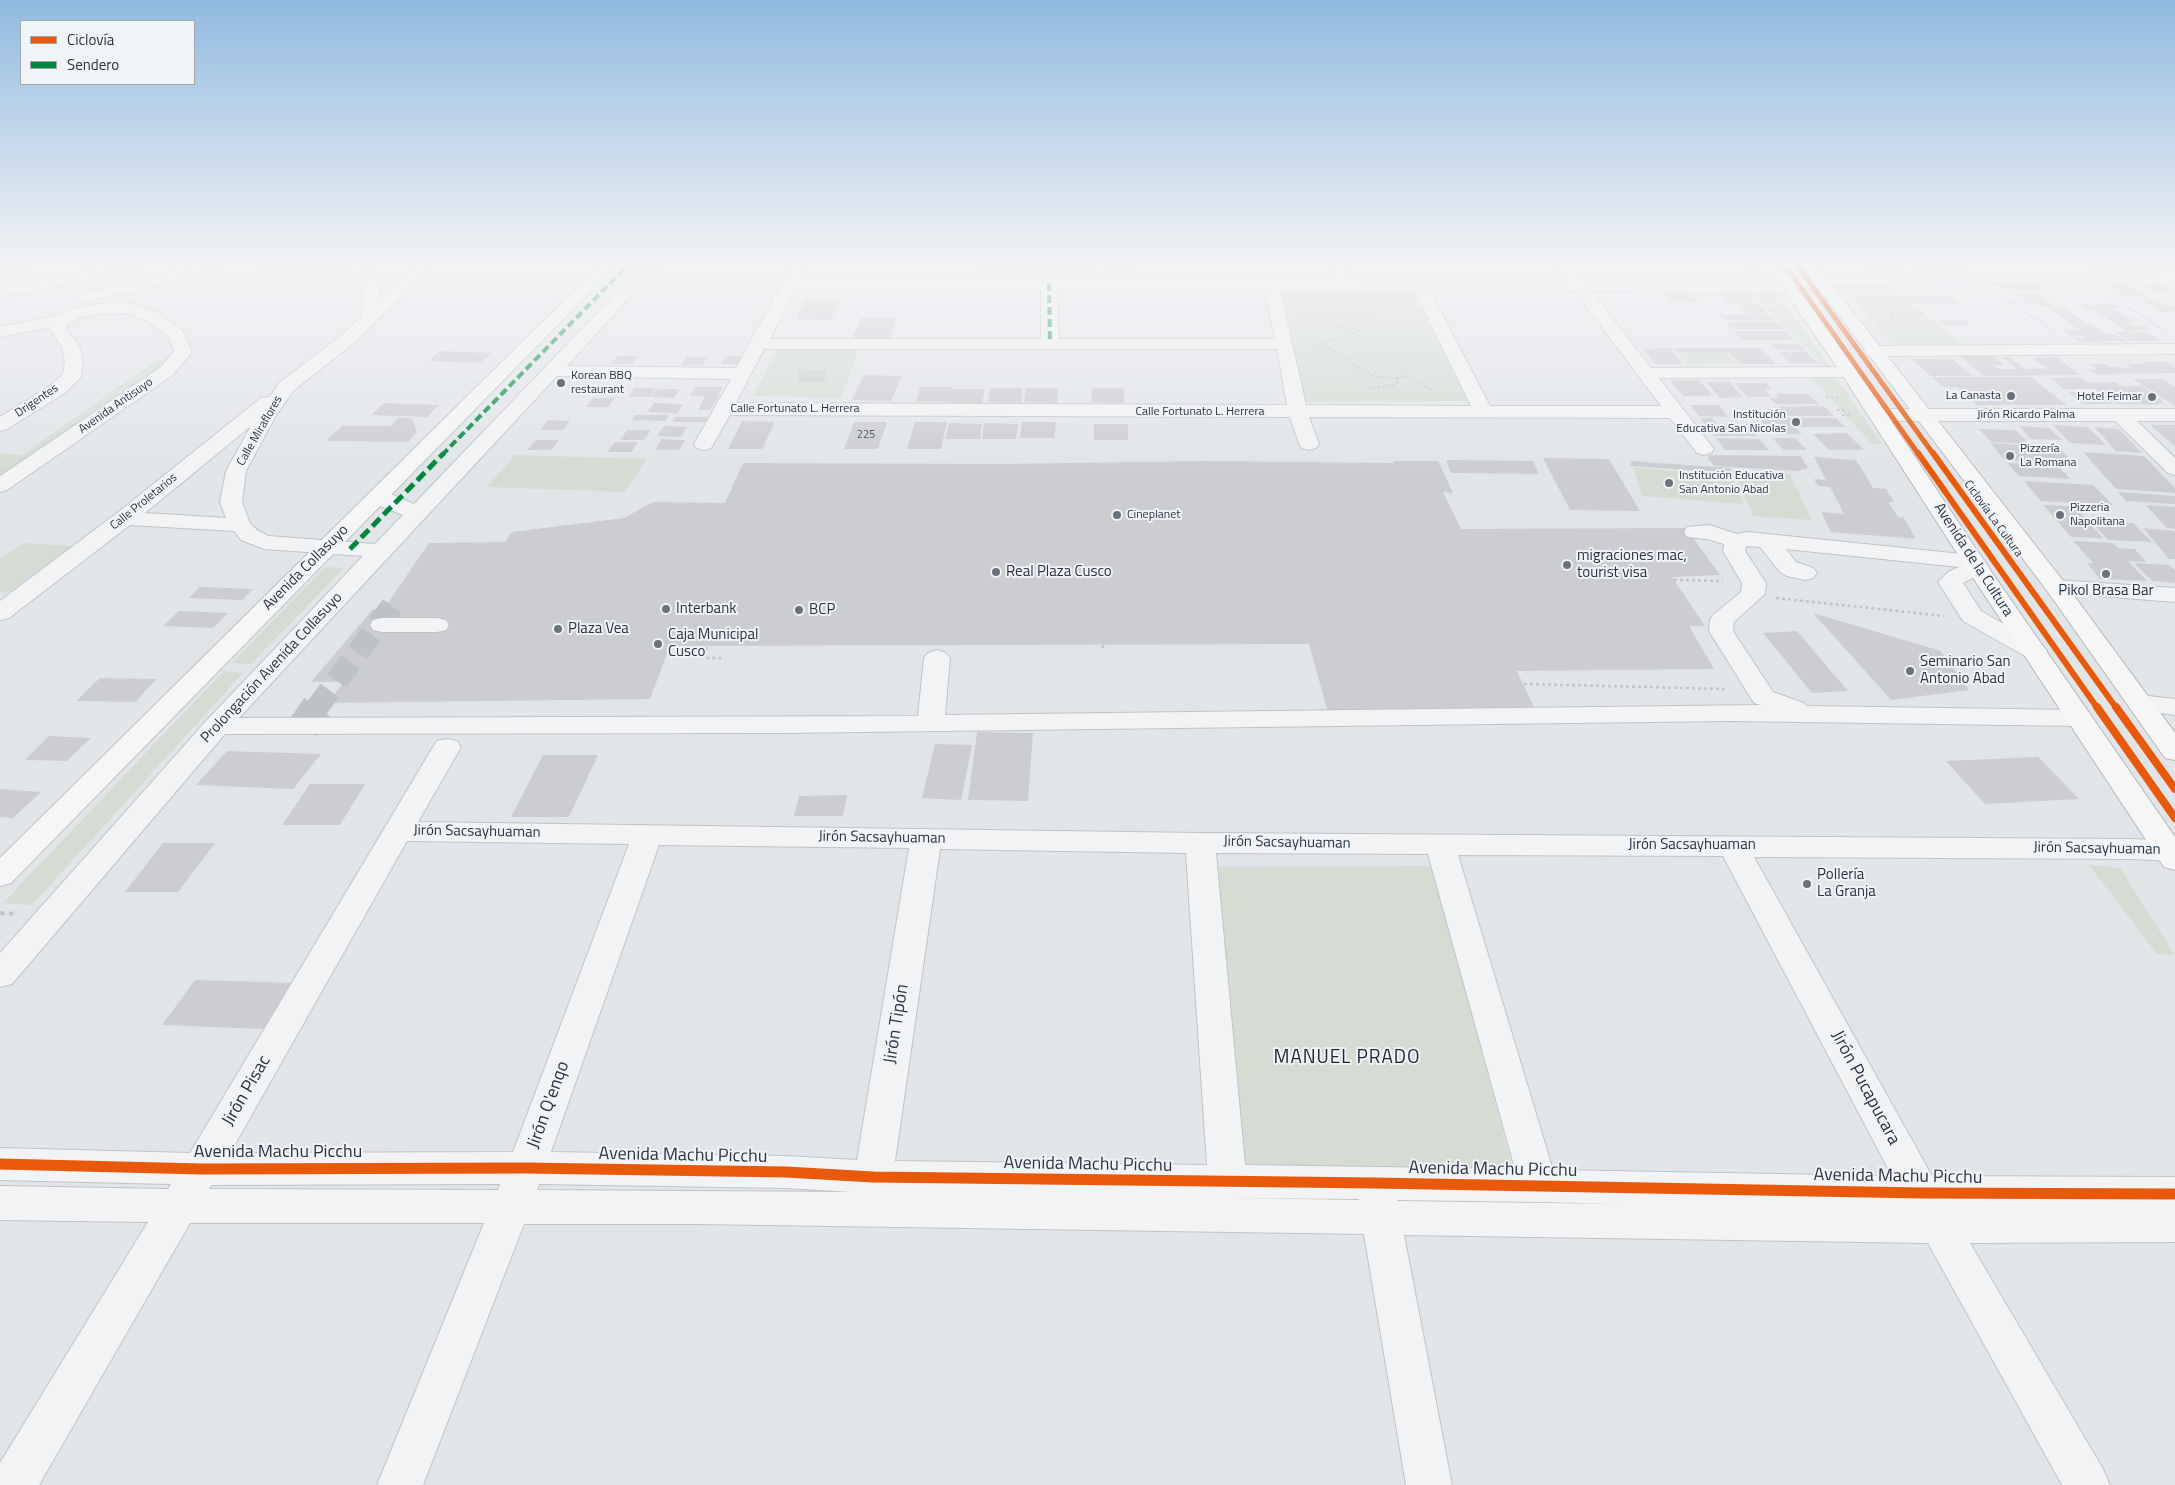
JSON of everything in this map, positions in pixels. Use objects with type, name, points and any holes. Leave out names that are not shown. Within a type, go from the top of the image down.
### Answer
[{"type":"main road","name":"Avenida Collasuyo","points":[[0,876],[544,330]]},
{"type":"main road","name":"Avenida de la Cultura","points":[[1821,330],[1850,372],[1975,564]]},
{"type":"main road","points":[[1857,330],[2056,587],[2175,752]]},
{"type":"main road","points":[[2034,651],[2173,854]]},
{"type":"street","name":"Drigentes","points":[[3,422],[58,389],[72,376],[74,362],[71,347],[58,330]]},
{"type":"street","name":"Avenida Antisuyo","points":[[0,486],[167,371],[183,352],[176,334],[171,330]]},
{"type":"street","name":"Calle Miraflores","points":[[240,525],[231,502],[236,472],[265,417],[286,387],[357,330]]},
{"type":"street","name":"Prolongación Avenida Collasuyo","points":[[0,975],[217,726],[591,330]]},
{"type":"street","points":[[704,444],[765,330]]},
{"type":"street","points":[[1050,330],[1050,343]]},
{"type":"street","points":[[1281,330],[1298,412],[1309,444]]},
{"type":"street","points":[[1443,330],[1484,412]]},
{"type":"street","points":[[1613,330],[1704,449]]},
{"type":"street","points":[[757,344],[1283,344]]},
{"type":"street","points":[[1873,351],[2175,349]]},
{"type":"street","points":[[553,371],[742,374]]},
{"type":"street","points":[[1644,373],[1850,372]]},
{"type":"street","name":"Calle Proletarios","points":[[0,613],[125,518],[286,387]]},
{"type":"street","name":"Calle Fortunato L. Herrera","points":[[724,409],[1676,412]]},
{"type":"street","name":"Jirón Ricardo Palma","points":[[1878,415],[2175,415]]},
{"type":"street","points":[[2120,415],[2175,469]]},
{"type":"street","points":[[378,497],[417,513]]},
{"type":"street","points":[[125,518],[240,525],[249,534],[264,542],[382,551]]},
{"type":"street","points":[[1695,532],[1709,532],[1736,541],[1748,539],[1975,564]]},
{"type":"street","points":[[1736,541],[1734,551],[1754,582],[1753,594],[1722,620],[1721,631],[1761,693],[1799,710],[1818,714]]},
{"type":"street","points":[[1767,541],[1788,567],[1805,573]]},
{"type":"street","points":[[1837,548],[1876,568]]},
{"type":"street","points":[[1975,564],[1950,582],[1972,616],[2034,651]]},
{"type":"street","points":[[2056,587],[2175,595]]},
{"type":"street","points":[[382,625],[437,626]]},
{"type":"street","points":[[931,723],[937,658]]},
{"type":"street","points":[[1730,713],[1750,707],[1761,693]]},
{"type":"street","points":[[2140,703],[2175,707]]},
{"type":"street","points":[[217,726],[931,723],[1730,713],[2079,718]]},
{"type":"street","name":"Jirón Pisac","points":[[13,1485],[201,1169],[447,747]]},
{"type":"street","name":"Jirón Sacsayhuaman","points":[[399,831],[1440,845],[1733,846],[2173,854]]},
{"type":"street","name":"Jirón Q'enqo","points":[[400,1485],[526,1168],[648,834]]},
{"type":"street","name":"Jirón Tipón","points":[[871,1193],[926,839]]},
{"type":"street","points":[[1200,842],[1227,1182]]},
{"type":"street","points":[[1440,845],[1539,1186]]},
{"type":"street","name":"Jirón Pucapucara","points":[[1733,846],[1931,1210],[2087,1485]]},
{"type":"street","name":"Avenida Machu Picchu","points":[[0,1164],[201,1169],[526,1168],[786,1172],[871,1193],[1931,1210],[2175,1194]]},
{"type":"street","name":"Avenida Machu Picchu","points":[[0,1203],[179,1206],[511,1205],[1227,1182],[1378,1200],[1539,1186],[2175,1225]]},
{"type":"street","points":[[1378,1200],[1429,1485]]},
{"type":"path","points":[[2053,330],[2058,334]]},
{"type":"path","points":[[1302,347],[1319,345],[1360,331]]},
{"type":"path","points":[[1319,345],[1328,348],[1374,377],[1397,378],[1408,376],[1413,381],[1436,391]]},
{"type":"path","points":[[1364,389],[1381,388],[1397,384],[1397,378]]},
{"type":"path","points":[[1674,580],[1720,580],[1753,594],[1791,601],[1949,617]]},
{"type":"path","points":[[1103,645],[1103,651]]},
{"type":"path","points":[[706,647],[704,654],[707,658],[724,658]]},
{"type":"path","points":[[1524,684],[1761,693]]},
{"type":"shaded area","points":[[1287,330],[1432,330],[1467,401],[1306,402]]},
{"type":"shaded area","points":[[1789,330],[1804,330],[1830,367],[1826,367]]},
{"type":"shaded area","points":[[1880,330],[1946,330],[1967,346],[1893,346]]},
{"type":"shaded area","points":[[777,349],[859,349],[841,398],[753,396]]},
{"type":"shaded area","points":[[1676,352],[1726,352],[1737,364],[1687,364]]},
{"type":"shaded area","points":[[158,359],[166,361],[160,368],[0,477],[0,453],[22,455]]},
{"type":"shaded area","points":[[1811,377],[1836,377],[1882,444],[1872,444]]},
{"type":"shaded area","points":[[515,455],[647,459],[624,492],[487,487]]},
{"type":"shaded area","points":[[1634,468],[1731,475],[1743,504],[1642,496]]},
{"type":"shaded area","points":[[1734,470],[1790,474],[1812,520],[1753,516]]},
{"type":"shaded area","points":[[24,543],[73,546],[7,593],[0,592],[0,559]]},
{"type":"shaded area","points":[[325,567],[344,568],[251,664],[232,663]]},
{"type":"shaded area","points":[[224,671],[243,673],[32,905],[3,903]]},
{"type":"shaded area","points":[[2089,865],[2120,868],[2175,955],[2157,954]]},
{"type":"shaded area","points":[[1433,866],[1514,1174],[1236,1173],[1209,867]]},
{"type":"building","points":[[856,330],[892,330],[890,339],[853,338]]},
{"type":"building","points":[[2063,330],[2100,330],[2106,334],[2114,334],[2127,341],[2080,342],[2074,338],[2085,338],[2071,336]]},
{"type":"building","points":[[1734,331],[1785,331],[1794,340],[1742,340]]},
{"type":"building","points":[[2114,332],[2145,332],[2162,341],[2131,341]]},
{"type":"building","points":[[1771,344],[1799,344],[1805,350],[1777,350]]},
{"type":"building","points":[[1670,348],[1683,364],[1655,364],[1643,349]]},
{"type":"building","points":[[1673,348],[1760,348],[1776,364],[1740,364],[1728,352],[1676,352]]},
{"type":"building","points":[[440,351],[492,353],[481,363],[428,361]]},
{"type":"building","points":[[1805,351],[1818,363],[1790,363],[1778,352]]},
{"type":"building","points":[[617,356],[638,356],[632,364],[611,364]]},
{"type":"building","points":[[726,356],[747,356],[742,364],[720,364]]},
{"type":"building","points":[[1959,356],[1993,356],[2005,365],[1993,365],[1998,369],[2017,369],[2001,357],[2009,357],[2025,369],[2047,368],[2032,358],[2056,357],[2081,375],[1984,376]]},
{"type":"building","points":[[687,357],[708,357],[702,365],[681,365]]},
{"type":"building","points":[[1911,359],[1952,359],[1973,376],[1931,376]]},
{"type":"building","points":[[2144,362],[2167,362],[2175,368],[2175,373],[2096,374],[2089,369],[2097,369],[2090,364],[2131,368],[2126,364],[2143,364]]},
{"type":"building","points":[[826,370],[825,381],[797,382],[799,371]]},
{"type":"building","points":[[864,375],[902,376],[891,401],[852,400]]},
{"type":"building","name":"La Canasta","points":[[1932,377],[2031,377],[2067,405],[1977,405],[1957,387],[1943,387]]},
{"type":"building","points":[[2051,378],[2081,378],[2086,382],[2116,382],[2120,386],[2142,386],[2165,403],[2157,403],[2160,405],[2116,404],[2096,389],[2064,389]]},
{"type":"building","points":[[2133,379],[2163,379],[2175,387],[2175,406]]},
{"type":"building","points":[[1670,380],[1699,380],[1713,396],[1683,396]]},
{"type":"building","points":[[1706,382],[1729,382],[1743,397],[1720,398]]},
{"type":"building","points":[[1735,383],[1766,383],[1772,389],[1764,389],[1771,397],[1748,397]]},
{"type":"building","points":[[695,387],[723,387],[711,410],[698,410],[705,396],[690,396]]},
{"type":"building","points":[[920,387],[985,389],[982,404],[949,403],[916,401]]},
{"type":"building","points":[[634,388],[657,388],[650,397],[628,397]]},
{"type":"building","points":[[990,388],[1022,388],[1021,403],[988,402]]},
{"type":"building","points":[[1026,388],[1058,388],[1057,403],[1024,402]]},
{"type":"building","points":[[1092,388],[1124,388],[1124,403],[1091,402]]},
{"type":"building","points":[[658,389],[680,389],[674,398],[651,397]]},
{"type":"building","points":[[2068,392],[2084,392],[2089,396],[2103,396],[2113,404],[2082,404]]},
{"type":"building","points":[[1775,394],[1808,394],[1819,404],[1776,404],[1769,398],[1779,398]]},
{"type":"building","points":[[593,398],[615,398],[608,407],[586,407]]},
{"type":"building","points":[[384,403],[439,405],[427,417],[371,415]]},
{"type":"building","points":[[654,403],[683,404],[677,413],[647,412]]},
{"type":"building","points":[[1690,405],[1719,405],[1728,417],[1699,416]]},
{"type":"building","points":[[1824,406],[1834,416],[1783,416],[1774,407]]},
{"type":"building","points":[[635,415],[669,415],[666,421],[632,420]]},
{"type":"building","points":[[675,417],[708,417],[706,422],[672,422]]},
{"type":"building","points":[[398,418],[412,418],[417,432],[408,442],[326,441],[342,426],[390,426]]},
{"type":"building","points":[[1700,418],[1712,418],[1717,424],[1747,424],[1757,436],[1714,436]]},
{"type":"building","points":[[1759,418],[1836,418],[1845,427],[1795,427],[1802,434],[1773,434]]},
{"type":"building","points":[[548,420],[570,421],[563,430],[540,430]]},
{"type":"building","points":[[742,421],[775,422],[762,449],[728,449]]},
{"type":"building","points":[[854,422],[887,422],[878,449],[844,449]]},
{"type":"building","points":[[915,422],[947,422],[941,449],[907,449]]},
{"type":"building","points":[[1022,422],[1056,422],[1054,438],[1020,438]]},
{"type":"building","points":[[949,423],[982,424],[980,439],[945,439]]},
{"type":"building","points":[[984,423],[1018,424],[1016,439],[982,439]]},
{"type":"building","points":[[1094,424],[1128,424],[1128,440],[1094,440]]},
{"type":"building","points":[[2053,425],[2088,427],[2106,445],[2070,443]]},
{"type":"building","points":[[2150,425],[2175,425],[2175,446]]},
{"type":"building","points":[[664,426],[687,427],[681,437],[657,436]]},
{"type":"building","points":[[2019,426],[2049,428],[2062,440],[2031,439]]},
{"type":"building","points":[[2094,427],[2119,429],[2142,453],[2116,451]]},
{"type":"building","points":[[1979,429],[2016,430],[2029,444],[1991,442]]},
{"type":"building","points":[[627,430],[651,430],[644,440],[620,440]]},
{"type":"building","points":[[1847,433],[1864,450],[1829,450],[1813,434]]},
{"type":"building","points":[[1716,438],[1759,439],[1769,450],[1725,450]]},
{"type":"building","points":[[1772,438],[1795,438],[1807,450],[1784,450]]},
{"type":"building","points":[[662,439],[685,440],[679,450],[655,450]]},
{"type":"building","points":[[536,440],[559,440],[551,450],[527,450]]},
{"type":"building","points":[[615,442],[638,442],[631,452],[607,452]]},
{"type":"building","points":[[1990,443],[2058,447],[2074,464],[2005,460]]},
{"type":"building","points":[[2083,452],[2144,456],[2175,488],[2175,493],[2116,489]]},
{"type":"building","points":[[1709,455],[1801,456],[1808,468],[1797,471],[1715,466],[1708,459]]},
{"type":"building","points":[[1814,457],[1856,460],[1873,488],[1886,489],[1894,502],[1888,502],[1898,517],[1904,518],[1916,539],[1831,532],[1821,512],[1844,514],[1830,487],[1818,486],[1814,479],[1826,480]]},
{"type":"building","points":[[1543,458],[1609,459],[1640,511],[1570,510]]},
{"type":"building","points":[[1446,460],[1533,461],[1539,474],[1451,473]]},
{"type":"building","points":[[1206,461],[1394,463],[1393,461],[1438,461],[1453,493],[1443,492],[1461,529],[1686,528],[1720,575],[1672,577],[1705,626],[1689,626],[1714,669],[1517,671],[1537,714],[1329,716],[1309,644],[670,646],[650,699],[327,703],[344,682],[311,682],[373,609],[383,610],[429,543],[505,542],[512,532],[624,518],[653,502],[725,503],[743,463],[1001,464]]},
{"type":"building","points":[[1630,461],[1730,468],[1732,473],[1631,466]]},
{"type":"building","points":[[2007,463],[2057,465],[2070,479],[2019,476]]},
{"type":"building","points":[[2024,481],[2093,485],[2113,505],[2041,501]]},
{"type":"building","points":[[2118,492],[2175,496],[2175,504],[2126,501]]},
{"type":"building","points":[[2043,505],[2074,506],[2103,538],[2071,537]]},
{"type":"building","points":[[2146,505],[2175,507],[2175,529],[2167,528]]},
{"type":"building","points":[[2091,521],[2133,523],[2152,542],[2108,540]]},
{"type":"building","points":[[2143,528],[2175,531],[2175,559],[2169,559]]},
{"type":"building","points":[[2073,541],[2113,543],[2118,548],[2135,549],[2146,562],[2128,561],[2147,581],[2100,579],[2087,563],[2093,563]]},
{"type":"building","points":[[2134,563],[2169,565],[2175,570],[2175,583],[2152,581]]},
{"type":"building","points":[[200,587],[253,589],[242,600],[189,598]]},
{"type":"building","points":[[179,611],[228,613],[213,628],[163,626]]},
{"type":"building","name":"Seminario San Antonio Abad","points":[[1813,613],[1941,651],[1969,690],[1891,700]]},
{"type":"building","points":[[1797,631],[1848,691],[1812,693],[1763,633]]},
{"type":"building","points":[[100,678],[157,679],[135,702],[76,701]]},
{"type":"building","points":[[977,732],[1033,733],[1028,801],[968,800]]},
{"type":"building","points":[[49,736],[91,738],[67,761],[25,760]]},
{"type":"building","points":[[935,744],[972,745],[961,800],[922,798]]},
{"type":"building","points":[[227,751],[321,754],[293,789],[196,785]]},
{"type":"building","points":[[543,755],[598,755],[569,817],[511,817]]},
{"type":"building","points":[[2038,757],[2079,799],[1985,804],[1946,761]]},
{"type":"building","points":[[310,784],[365,784],[340,825],[282,825]]},
{"type":"building","points":[[0,789],[41,792],[13,818],[0,817]]},
{"type":"building","points":[[847,795],[843,816],[794,816],[799,796]]},
{"type":"building","points":[[163,843],[215,843],[178,892],[125,892]]},
{"type":"building","points":[[195,980],[295,983],[265,1029],[162,1025]]},
{"type":"tunnel","points":[[316,709],[393,605]]},
{"type":"tunnel","points":[[303,727],[317,707]]},
{"type":"marked path","points":[[350,549],[564,330]]},
{"type":"marked path","points":[[1050,330],[1050,343]]},
{"type":"cycle path","points":[[1831,330],[2175,818]]},
{"type":"cycle path","name":"Ciclovía La Cultura","points":[[1844,330],[2175,789]]},
{"type":"cycle path","points":[[0,1164],[201,1169],[526,1168],[786,1172],[873,1177],[1375,1183],[1922,1193],[2175,1194]]},
{"type":"place","name":"Korean BBQ restaurant","points":[[561,383]]},
{"type":"place","name":"La Canasta","points":[[2011,396]]},
{"type":"place","name":"Hotel Feimar","points":[[2152,397]]},
{"type":"place","name":"Institución Educativa San Nicolas","points":[[1796,422]]},
{"type":"place","name":"Pizzería La Romana","points":[[2010,456]]},
{"type":"place","name":"Institución Educativa San Antonio Abad","points":[[1669,483]]},
{"type":"place","name":"Cineplanet","points":[[1117,515]]},
{"type":"place","name":"Pizzeria Napolitana","points":[[2060,515]]},
{"type":"place","name":"migraciones mac, tourist visa","points":[[1567,565]]},
{"type":"place","name":"Real Plaza Cusco","points":[[996,572]]},
{"type":"place","name":"Pikol Brasa Bar","points":[[2106,574]]},
{"type":"place","name":"Interbank","points":[[666,609]]},
{"type":"place","name":"BCP","points":[[799,610]]},
{"type":"place","name":"Plaza Vea","points":[[558,629]]},
{"type":"place","name":"Caja Municipal Cusco","points":[[658,644]]},
{"type":"place","name":"Seminario San Antonio Abad","points":[[1910,671]]},
{"type":"place","name":"Pollería La Granja","points":[[1807,884]]},
{"type":"district","name":"MANUEL PRADO","points":[[1347,1058]]}]
